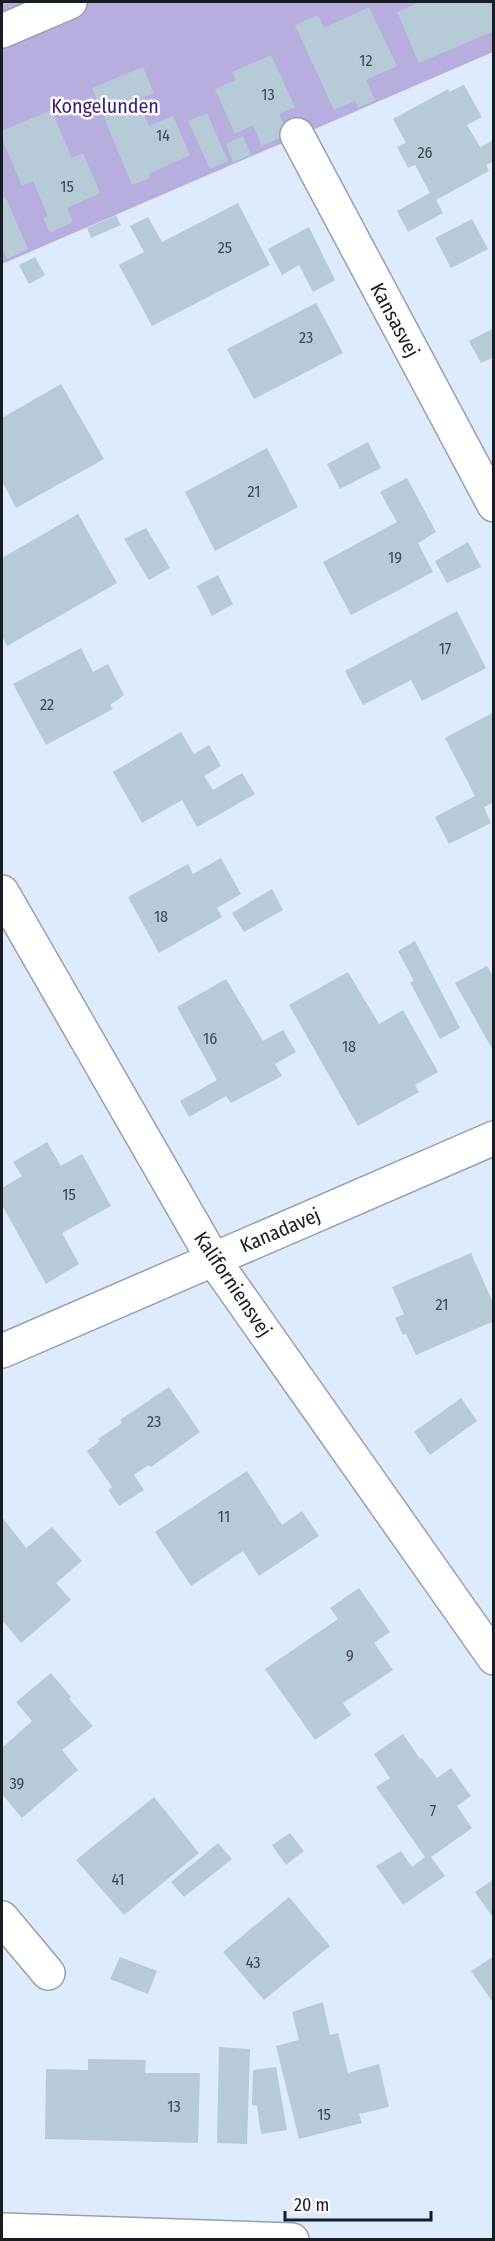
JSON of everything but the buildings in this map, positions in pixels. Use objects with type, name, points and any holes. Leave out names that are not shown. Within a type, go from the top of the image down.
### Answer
[{"type":"street","points":[[2,31],[70,2]]},
{"type":"street","name":"Kansasvej","points":[[297,135],[494,505]]},
{"type":"street","name":"Kaliforniensvej","points":[[2,892],[213,1258],[494,1658]]},
{"type":"street","name":"Kanadavej","points":[[2,1351],[494,1138]]},
{"type":"street","points":[[2,1918],[48,1973]]},
{"type":"street","points":[[2,2230],[292,2240]]},
{"type":"green space","name":"Kongelunden","points":[[2,2],[493,2],[493,52],[2,264]]}]
